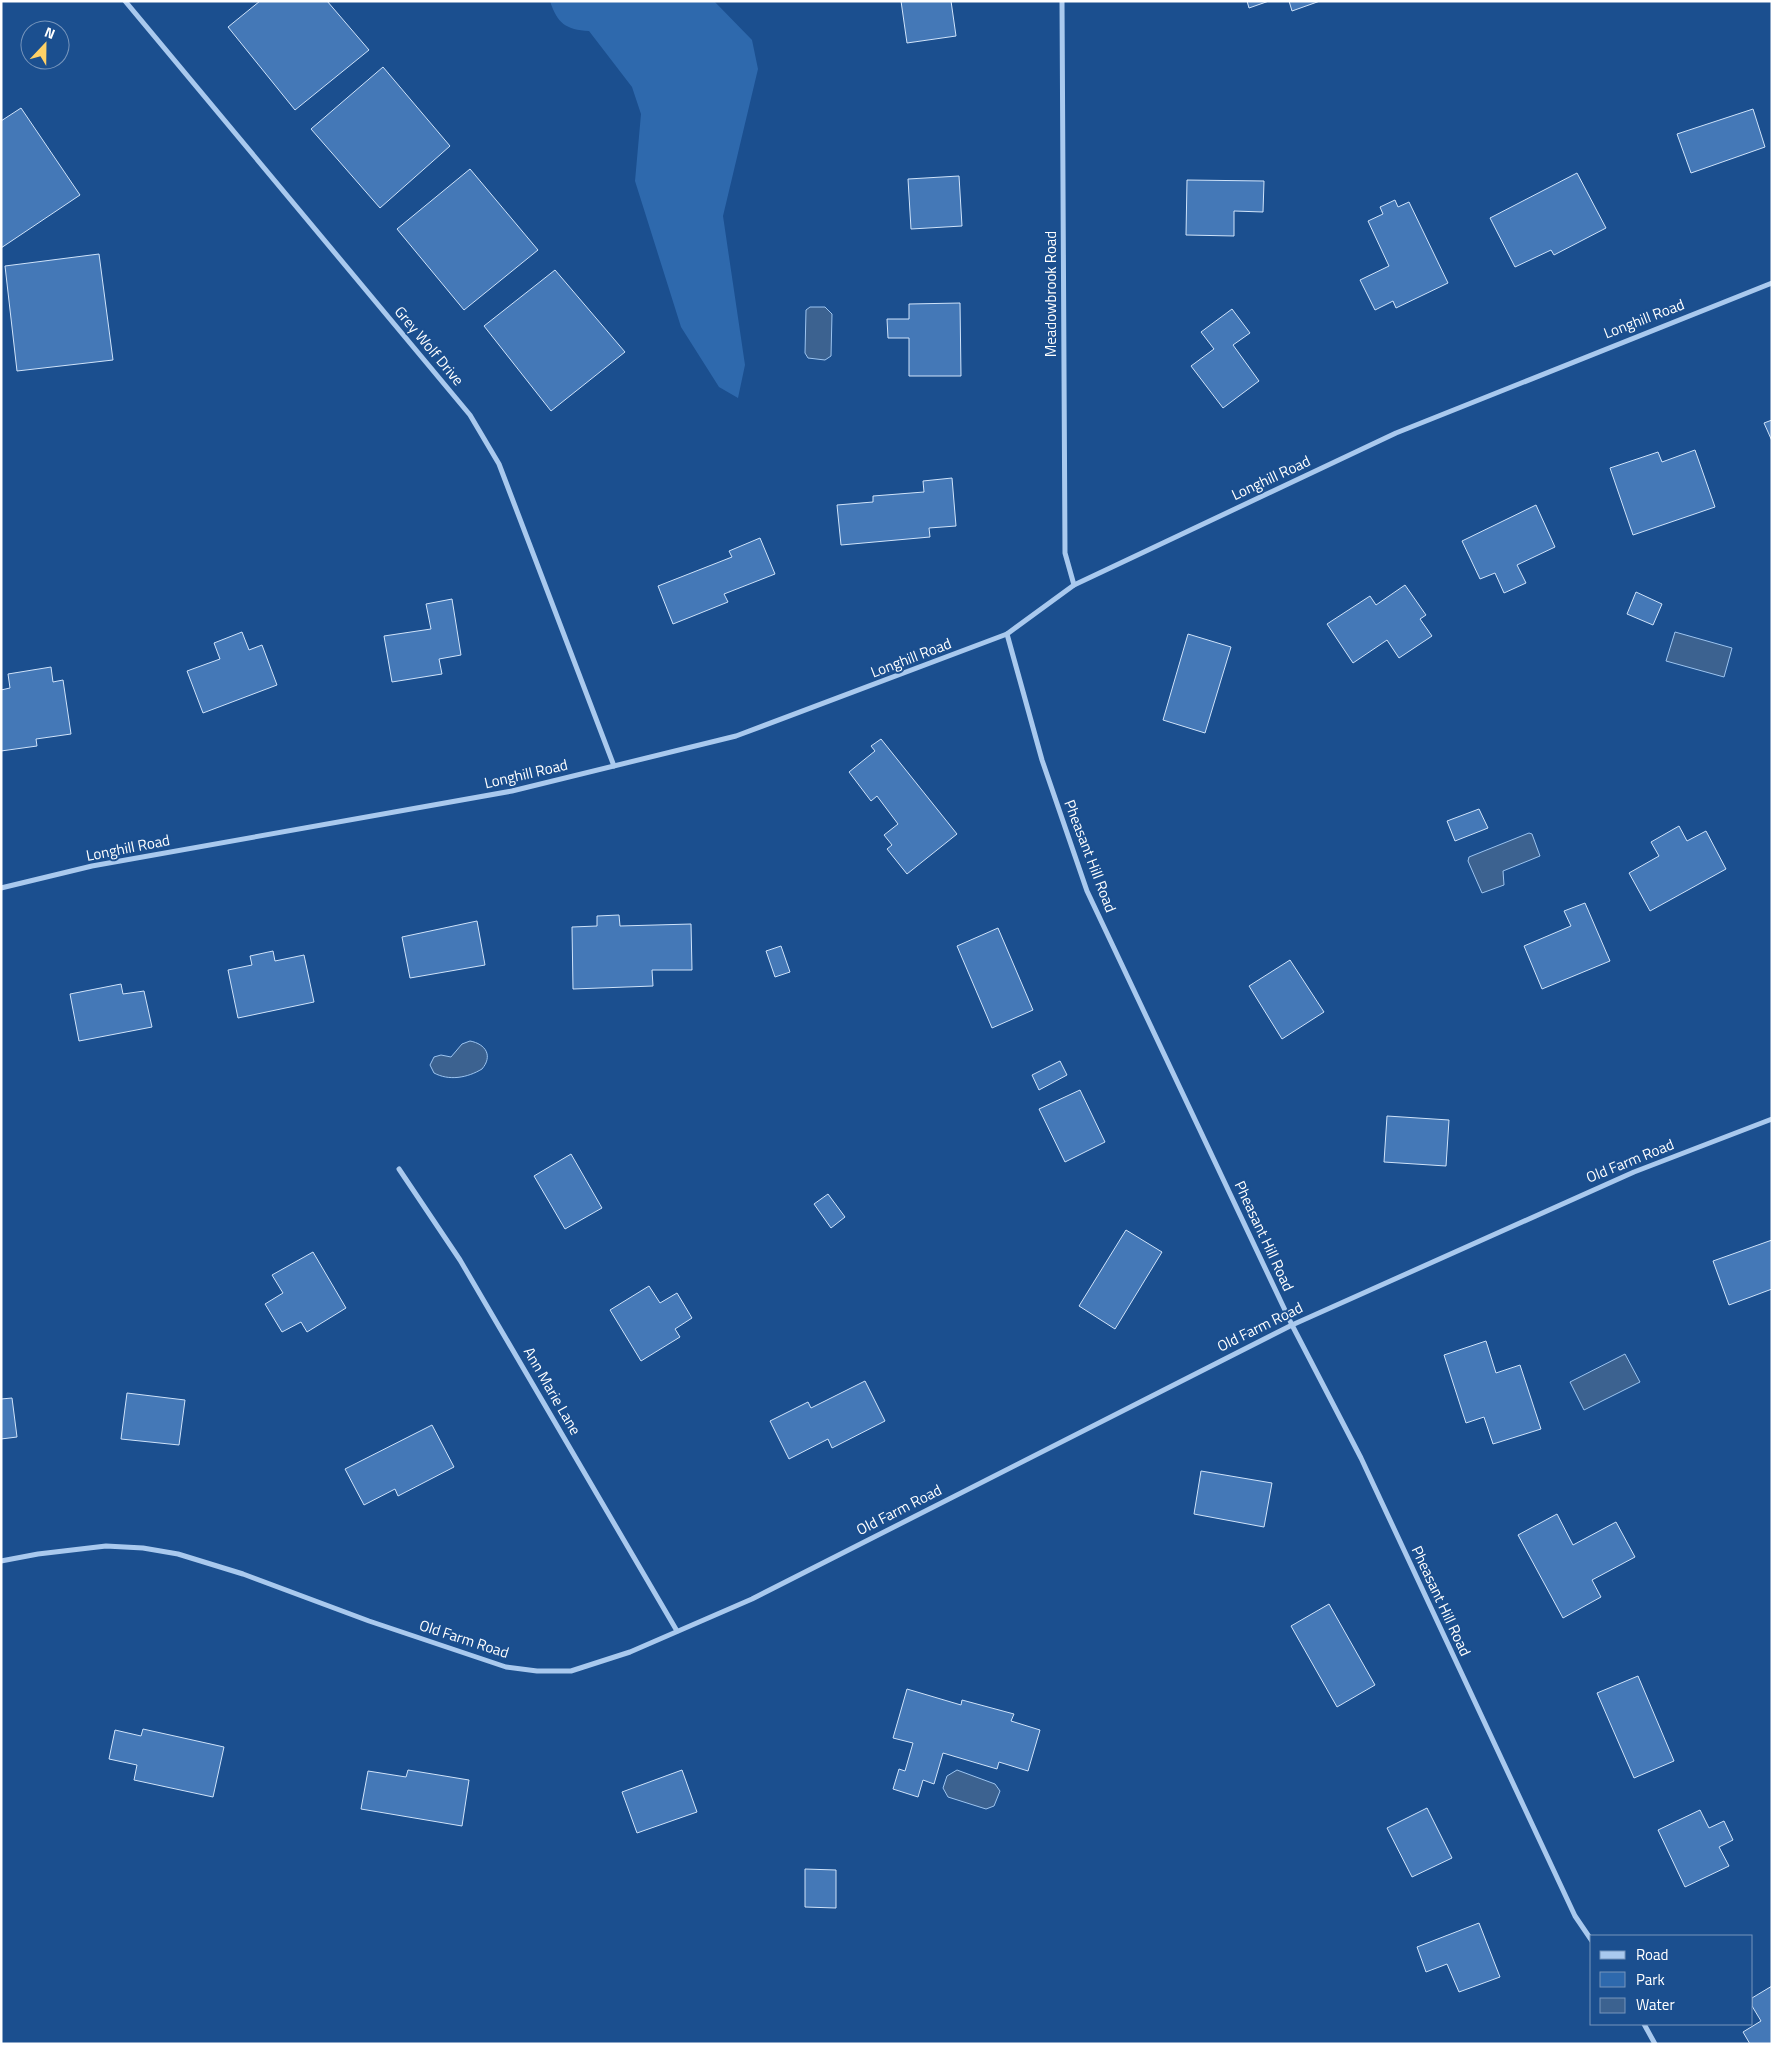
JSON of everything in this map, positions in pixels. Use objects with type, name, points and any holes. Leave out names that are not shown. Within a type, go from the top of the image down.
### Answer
[{"type":"street","name":"Grey Wolf Drive","points":[[125,1],[470,415],[499,464],[614,766]]},
{"type":"street","name":"Meadowbrook Road","points":[[1062,1],[1065,553],[1074,585]]},
{"type":"street","name":"Longhill Road","points":[[1,888],[92,866],[512,791],[736,736],[1007,634],[1074,585],[1396,433],[1772,283]]},
{"type":"street","name":"Pheasant Hill Road","points":[[1007,634],[1042,760],[1087,891],[1292,1324],[1361,1458],[1571,1907],[1590,1938]]},
{"type":"street","name":"Old Farm Road","points":[[1,1561],[47,1552],[106,1546],[144,1548],[178,1554],[243,1574],[360,1618],[506,1667],[537,1671],[571,1670],[630,1652],[752,1599],[1292,1324],[1634,1172],[1772,1119]]},
{"type":"street","name":"Ann Marie Lane","points":[[399,1169],[460,1260],[677,1631]]},
{"type":"street","points":[[1645,2025],[1655,2044]]},
{"type":"green space","points":[[550,1],[714,1],[752,40],[758,69],[723,216],[745,365],[738,398],[719,387],[681,327],[635,181],[641,114],[632,87],[589,31],[574,29],[564,24],[559,20]]},
{"type":"water","points":[[810,307],[825,307],[832,314],[831,356],[825,360],[808,358],[805,353],[806,310]]},
{"type":"water","points":[[1675,632],[1732,648],[1724,677],[1666,661]]},
{"type":"water","points":[[1529,833],[1532,834],[1540,856],[1503,871],[1504,885],[1482,893],[1468,861],[1469,857]]},
{"type":"water","points":[[470,1041],[480,1045],[486,1051],[487,1060],[482,1069],[470,1075],[452,1078],[434,1073],[430,1065],[434,1057],[441,1055],[451,1057],[462,1044]]},
{"type":"water","points":[[1625,1354],[1640,1382],[1584,1410],[1570,1382]]},
{"type":"water","points":[[957,1770],[995,1784],[1000,1791],[994,1806],[986,1809],[948,1797],[943,1788],[947,1776]]},
{"type":"building","points":[[260,1],[327,1],[369,50],[295,110],[228,27]]},
{"type":"building","points":[[901,1],[951,1],[956,36],[907,43]]},
{"type":"building","points":[[1247,1],[1269,1],[1249,8]]},
{"type":"building","points":[[1289,1],[1320,1],[1292,11]]},
{"type":"building","points":[[383,67],[450,146],[380,208],[311,129]]},
{"type":"building","points":[[21,108],[80,195],[1,248],[1,121]]},
{"type":"building","points":[[1753,109],[1765,147],[1691,173],[1677,134]]},
{"type":"building","points":[[470,169],[538,250],[464,310],[397,229]]},
{"type":"building","points":[[1577,173],[1606,228],[1554,255],[1551,250],[1515,267],[1490,218]]},
{"type":"building","points":[[959,176],[962,226],[911,229],[908,179]]},
{"type":"building","points":[[1187,180],[1264,181],[1263,212],[1234,211],[1234,236],[1186,235]]},
{"type":"building","points":[[1395,200],[1398,207],[1409,202],[1448,283],[1396,308],[1393,301],[1375,310],[1360,280],[1389,266],[1368,221],[1383,214],[1380,207]]},
{"type":"building","points":[[99,254],[113,360],[17,371],[5,266]]},
{"type":"building","points":[[555,270],[625,352],[551,411],[484,326]]},
{"type":"building","points":[[960,303],[961,376],[909,376],[909,338],[888,338],[887,319],[909,319],[909,304]]},
{"type":"building","points":[[1232,309],[1250,333],[1233,345],[1259,381],[1223,408],[1191,366],[1214,349],[1201,332]]},
{"type":"building","points":[[1772,420],[1772,441],[1764,423]]},
{"type":"building","points":[[1695,450],[1715,507],[1633,535],[1610,468],[1658,452],[1662,462]]},
{"type":"building","points":[[952,478],[956,526],[929,528],[930,537],[841,545],[837,505],[873,502],[873,496],[924,492],[923,481]]},
{"type":"building","points":[[1536,505],[1555,547],[1517,565],[1526,583],[1504,593],[1495,573],[1480,579],[1462,541]]},
{"type":"building","points":[[760,538],[775,574],[724,594],[728,602],[673,624],[658,586],[732,557],[729,551]]},
{"type":"building","points":[[1405,585],[1426,615],[1420,619],[1432,636],[1399,658],[1387,640],[1353,663],[1327,624],[1370,596],[1376,605]]},
{"type":"building","points":[[1636,592],[1662,604],[1653,625],[1627,614]]},
{"type":"building","points":[[452,599],[461,655],[439,659],[442,674],[392,682],[384,636],[431,629],[426,604]]},
{"type":"building","points":[[242,632],[249,650],[262,645],[277,685],[203,713],[187,671],[220,659],[214,643]]},
{"type":"building","points":[[1188,634],[1231,647],[1205,733],[1163,720]]},
{"type":"building","points":[[51,667],[53,682],[63,680],[71,734],[36,739],[37,746],[1,751],[1,690],[10,688],[8,674]]},
{"type":"building","points":[[881,739],[957,834],[907,874],[887,849],[892,845],[884,835],[898,824],[877,796],[871,801],[849,772],[875,751],[871,746]]},
{"type":"building","points":[[1479,809],[1488,828],[1455,841],[1447,821]]},
{"type":"building","points":[[1679,826],[1687,841],[1706,831],[1726,869],[1650,911],[1629,873],[1659,856],[1651,842]]},
{"type":"building","points":[[1585,903],[1610,961],[1542,989],[1524,946],[1571,926],[1564,911]]},
{"type":"building","points":[[619,915],[620,926],[691,924],[692,970],[652,970],[653,986],[573,989],[572,927],[597,926],[597,916]]},
{"type":"building","points":[[477,921],[485,965],[410,978],[402,937]]},
{"type":"building","points":[[998,928],[1033,1010],[992,1028],[957,946]]},
{"type":"building","points":[[781,946],[790,972],[775,977],[766,951]]},
{"type":"building","points":[[273,951],[275,961],[304,955],[314,1002],[238,1018],[228,970],[252,965],[250,956]]},
{"type":"building","points":[[1290,960],[1324,1012],[1282,1039],[1249,986]]},
{"type":"building","points":[[121,984],[123,994],[144,991],[152,1027],[79,1041],[70,994]]},
{"type":"building","points":[[1060,1061],[1067,1075],[1039,1090],[1032,1075]]},
{"type":"building","points":[[1080,1090],[1105,1142],[1065,1162],[1039,1109]]},
{"type":"building","points":[[1387,1116],[1449,1120],[1446,1166],[1384,1162]]},
{"type":"building","points":[[571,1154],[602,1208],[565,1229],[534,1176]]},
{"type":"building","points":[[828,1194],[845,1217],[831,1228],[814,1204]]},
{"type":"building","points":[[1126,1230],[1162,1252],[1115,1329],[1079,1306]]},
{"type":"building","points":[[1772,1240],[1772,1289],[1729,1305],[1713,1261]]},
{"type":"building","points":[[313,1252],[346,1308],[307,1332],[301,1322],[282,1332],[265,1304],[283,1293],[272,1275]]},
{"type":"building","points":[[649,1286],[660,1303],[677,1293],[692,1318],[675,1329],[680,1337],[641,1361],[610,1310]]},
{"type":"building","points":[[1486,1341],[1496,1373],[1520,1365],[1541,1429],[1493,1444],[1484,1417],[1466,1423],[1444,1355]]},
{"type":"building","points":[[865,1381],[885,1421],[832,1448],[828,1439],[789,1459],[770,1421],[808,1402],[811,1408]]},
{"type":"building","points":[[127,1393],[185,1400],[179,1445],[121,1439]]},
{"type":"building","points":[[12,1398],[17,1437],[1,1439],[1,1399]]},
{"type":"building","points":[[432,1425],[454,1467],[398,1496],[395,1489],[364,1505],[345,1469]]},
{"type":"building","points":[[1201,1471],[1272,1483],[1264,1527],[1194,1514]]},
{"type":"building","points":[[1557,1514],[1573,1545],[1616,1522],[1635,1557],[1592,1580],[1601,1597],[1563,1618],[1518,1535]]},
{"type":"building","points":[[1329,1604],[1375,1685],[1337,1707],[1291,1626]]},
{"type":"building","points":[[1638,1676],[1674,1761],[1634,1778],[1597,1693]]},
{"type":"building","points":[[907,1689],[961,1705],[962,1700],[1014,1714],[1011,1721],[1040,1730],[1028,1771],[999,1762],[997,1769],[943,1753],[934,1784],[923,1780],[918,1797],[893,1789],[899,1769],[905,1771],[913,1743],[893,1738]]},
{"type":"building","points":[[143,1729],[224,1747],[213,1797],[134,1780],[137,1765],[109,1759],[115,1730],[141,1736]]},
{"type":"building","points":[[408,1770],[469,1780],[462,1826],[361,1809],[368,1771],[406,1777]]},
{"type":"building","points":[[682,1770],[697,1812],[637,1833],[622,1792]]},
{"type":"building","points":[[1427,1808],[1452,1858],[1412,1877],[1387,1828]]},
{"type":"building","points":[[1700,1810],[1709,1828],[1724,1821],[1733,1840],[1719,1847],[1729,1866],[1685,1887],[1658,1830]]},
{"type":"building","points":[[805,1869],[836,1870],[836,1908],[805,1907]]},
{"type":"building","points":[[1479,1923],[1500,1977],[1459,1992],[1447,1964],[1426,1972],[1417,1947]]},
{"type":"building","points":[[1772,1986],[1772,2044],[1750,2044],[1743,2032],[1761,2021],[1753,2008],[1753,1997]]}]
